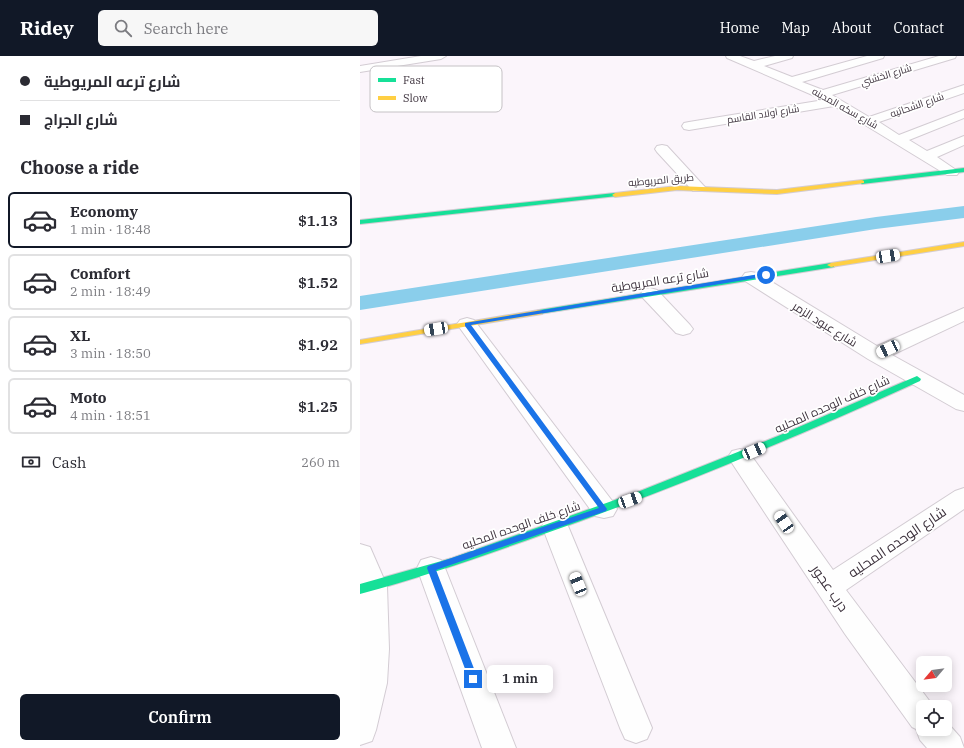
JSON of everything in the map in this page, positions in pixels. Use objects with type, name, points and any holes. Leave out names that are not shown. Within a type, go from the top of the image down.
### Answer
[{"type":"street","points":[[379,66],[441,56]]},
{"type":"street","name":"شارع سكه المدينه","points":[[731,56],[822,94],[927,156],[958,171]]},
{"type":"street","points":[[753,65],[788,56]]},
{"type":"street","points":[[792,81],[879,56]]},
{"type":"street","name":"شارع الخشني","points":[[822,94],[951,56]]},
{"type":"street","points":[[898,58],[918,65]]},
{"type":"street","points":[[360,69],[370,67]]},
{"type":"street","name":"شارع الشحاتيه","points":[[870,121],[964,89]]},
{"type":"street","name":"شارع اولاد القاسم","points":[[689,126],[837,102]]},
{"type":"street","points":[[900,140],[964,114]]},
{"type":"street","points":[[927,156],[964,140]]},
{"type":"street","points":[[662,150],[698,188]]},
{"type":"street","name":"طريق المريوطيه","points":[[360,222],[677,188],[777,192],[958,171]]},
{"type":"street","name":"شارع ترعه المريوطية","points":[[360,342],[751,277],[964,244]]},
{"type":"street","name":"شارع عبود الزمر","points":[[751,277],[875,355],[964,404]]},
{"type":"street","points":[[650,294],[683,329]]},
{"type":"street","points":[[875,355],[964,314]]},
{"type":"street","points":[[467,324],[604,509]]},
{"type":"street","name":"شارع خلف الوحده المحليه","points":[[366,588],[431,568],[604,509],[740,457],[828,420],[918,379]]},
{"type":"street","name":"درب عجور","points":[[740,457],[900,689],[916,708]]},
{"type":"street","name":"شارع الوحده المحليه","points":[[829,587],[964,497]]},
{"type":"street","points":[[555,526],[636,728]]},
{"type":"street","points":[[360,554],[374,649],[371,683],[360,730]]},
{"type":"street","points":[[431,568],[499,748]]},
{"type":"street","points":[[938,736],[948,748]]},
{"type":"waterway","points":[[360,303],[876,223],[964,212]]},
{"type":"traffic: fast","points":[[862,182],[964,170]]},
{"type":"traffic: fast","points":[[360,222],[615,195]]},
{"type":"traffic: fast","points":[[539,312],[831,265]]},
{"type":"traffic: fast","points":[[360,589],[456,561],[643,494],[781,439],[917,379]]},
{"type":"traffic: slow","points":[[615,195],[677,188],[777,192],[862,182]]},
{"type":"traffic: slow","points":[[831,265],[964,244]]},
{"type":"traffic: slow","points":[[360,342],[539,312]]},
{"type":"route","points":[[473,679],[431,568],[604,509],[467,324],[766,275]]}]
